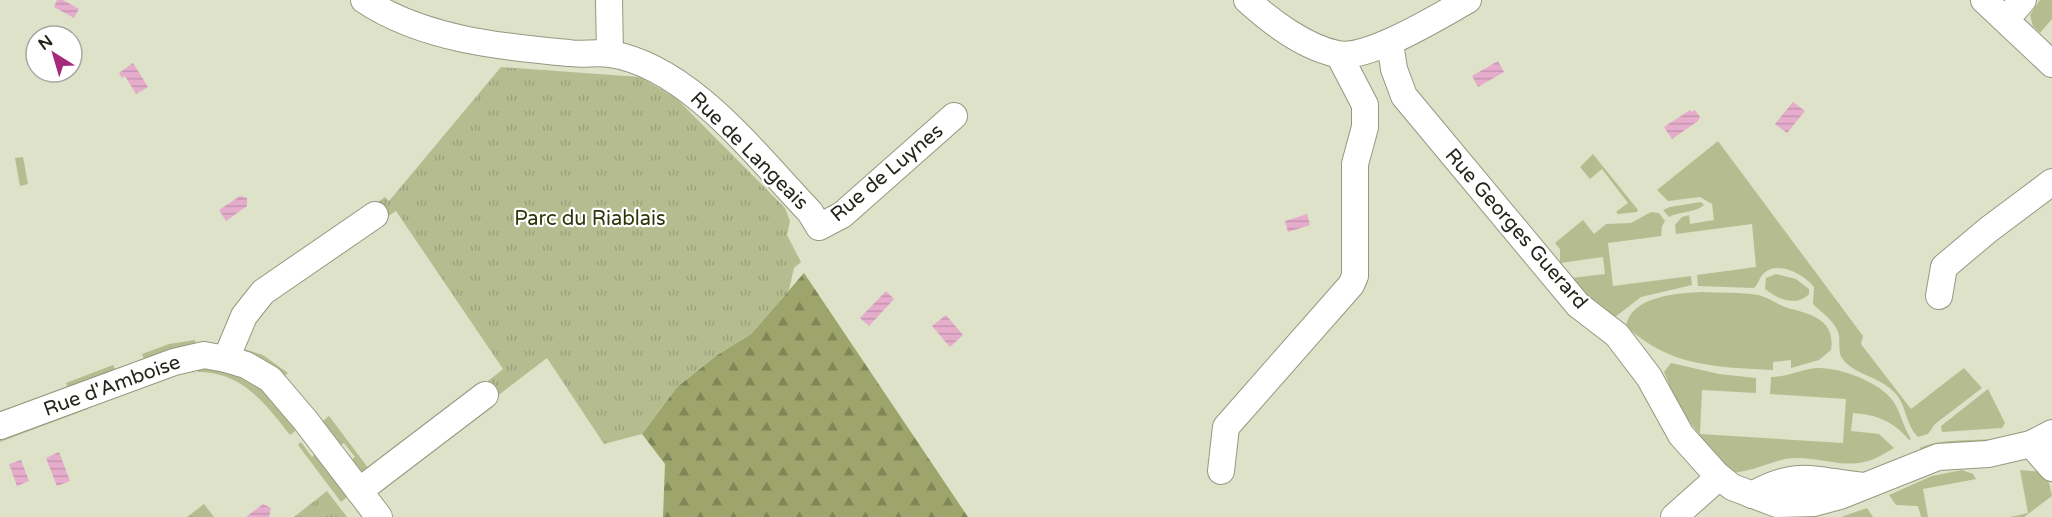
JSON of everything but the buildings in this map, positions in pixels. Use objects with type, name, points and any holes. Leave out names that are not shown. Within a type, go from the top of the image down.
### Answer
[{"type":"street","name":"Rue de Langeais","points":[[364,0],[406,21],[435,31],[494,45],[573,54],[610,54],[665,74],[694,92],[810,212],[819,227]]},
{"type":"street","points":[[609,0],[610,54]]},
{"type":"street","points":[[1247,0],[1262,14],[1308,43],[1339,55],[1390,43],[1468,0]]},
{"type":"street","points":[[1984,0],[2052,64]]},
{"type":"street","points":[[2006,19],[2023,0]]},
{"type":"street","name":"Rue Georges Guerard","points":[[1390,43],[1394,69],[1404,96],[1578,305],[1617,335],[1649,378],[1681,435],[1719,477],[1732,487],[1758,498],[1771,484],[1788,479],[1826,478],[1866,486],[1938,457],[1988,454],[2041,439]]},
{"type":"street","points":[[1221,471],[1226,428],[1351,285],[1355,276],[1354,164],[1365,128],[1365,105],[1339,55]]},
{"type":"street","name":"Rue de Luynes","points":[[819,227],[842,215],[954,116]]},
{"type":"street","points":[[1939,296],[1944,267],[1988,230],[2052,182]]},
{"type":"street","points":[[226,358],[244,316],[263,292],[375,215]]},
{"type":"street","name":"Rue d'Amboise","points":[[0,426],[174,362],[204,355],[226,358],[246,365],[270,379],[305,420],[379,517]]},
{"type":"street","points":[[359,491],[485,395]]},
{"type":"street","points":[[2041,439],[2052,468]]},
{"type":"street","points":[[1674,517],[1719,477]]},
{"type":"green space","points":[[2040,0],[2052,0],[2052,19],[2040,33],[2033,26],[2030,15]]},
{"type":"green space","name":"Parc du Riablais","points":[[501,67],[640,77],[676,98],[785,208],[790,221],[787,235],[801,262],[794,268],[789,290],[751,334],[717,355],[677,387],[642,434],[604,444],[547,358],[483,407],[473,393],[503,369],[396,211],[364,232],[355,218],[385,197],[389,201]]},
{"type":"green space","points":[[1718,141],[1863,336],[1861,344],[1911,409],[1964,368],[1982,388],[1935,424],[1928,434],[1918,437],[1895,393],[1882,383],[1853,368],[1842,358],[1837,330],[1813,304],[1814,287],[1810,282],[1791,271],[1776,268],[1764,273],[1754,288],[1698,286],[1697,275],[1756,267],[1752,224],[1676,234],[1675,225],[1682,217],[1689,215],[1690,224],[1714,220],[1712,204],[1700,197],[1668,201],[1657,190]]},
{"type":"green space","points":[[1593,154],[1638,210],[1637,212],[1618,214],[1616,212],[1628,203],[1602,169],[1590,179],[1580,167]]},
{"type":"green space","points":[[23,157],[28,184],[20,186],[15,158]]},
{"type":"green space","points":[[1701,202],[1704,205],[1700,208],[1669,217],[1663,210],[1670,207]]},
{"type":"green space","points":[[1651,212],[1659,213],[1665,221],[1661,236],[1608,243],[1613,286],[1691,276],[1692,285],[1641,297],[1615,317],[1578,289],[1572,278],[1605,274],[1603,257],[1560,263],[1560,249],[1555,243],[1583,220],[1594,234],[1606,224],[1631,223]]},
{"type":"green space","points":[[804,273],[968,517],[663,517],[665,464],[642,434],[677,387],[717,355],[751,334]]},
{"type":"green space","points":[[1776,274],[1796,279],[1809,289],[1809,294],[1793,301],[1770,293],[1765,289],[1766,278]]},
{"type":"green space","points":[[1702,292],[1758,295],[1784,307],[1813,316],[1826,325],[1830,332],[1831,350],[1819,360],[1791,368],[1791,360],[1773,362],[1773,370],[1713,366],[1660,350],[1626,326],[1630,316],[1646,302],[1669,295]]},
{"type":"green space","points":[[195,340],[196,345],[171,349],[144,359],[142,354],[169,344]]},
{"type":"green space","points":[[240,348],[263,355],[288,373],[282,378]]},
{"type":"green space","points":[[197,363],[256,379],[299,428],[290,435],[262,401],[240,383],[214,373],[198,372]]},
{"type":"green space","points":[[1671,363],[1719,374],[1756,378],[1756,393],[1702,390],[1700,434],[1843,443],[1846,399],[1770,394],[1771,377],[1826,368],[1858,377],[1887,394],[1896,405],[1911,439],[1909,440],[1897,428],[1884,420],[1853,413],[1851,431],[1879,434],[1894,448],[1864,462],[1845,463],[1795,458],[1742,472],[1731,472],[1699,438],[1699,434],[1680,410],[1664,372]]},
{"type":"green space","points":[[113,365],[116,371],[68,389],[66,383]]},
{"type":"green space","points":[[1988,389],[2005,423],[2002,428],[1942,432],[1941,426]]},
{"type":"green space","points":[[86,402],[88,409],[0,442],[0,435]]},
{"type":"green space","points":[[329,416],[372,473],[359,472],[348,463],[355,457],[344,443],[337,448],[319,424]]},
{"type":"green space","points":[[2024,432],[2027,438],[1925,451],[1919,448],[1945,442],[1998,438]]},
{"type":"green space","points":[[301,442],[312,457],[318,452],[351,494],[341,502],[298,445]]},
{"type":"green space","points":[[1962,470],[1973,474],[1976,479],[1923,489],[1928,517],[1921,517],[1918,506],[1896,505],[1889,495],[1932,476]]},
{"type":"green space","points":[[2020,470],[2043,472],[2048,478],[2052,496],[2024,517],[2010,517],[2028,513]]},
{"type":"green space","points":[[327,491],[347,517],[294,517]]},
{"type":"green space","points":[[204,504],[214,517],[187,517]]},
{"type":"green space","points":[[1867,508],[1873,517],[1841,517]]},
{"type":"shaded area","points":[[57,0],[63,0],[79,9],[74,18],[54,7]]},
{"type":"shaded area","points":[[1498,61],[1504,72],[1478,87],[1472,76]]},
{"type":"shaded area","points":[[133,63],[148,87],[136,94],[125,76],[122,78],[119,73]]},
{"type":"shaded area","points":[[1793,102],[1805,111],[1787,133],[1775,124]]},
{"type":"shaded area","points":[[1690,110],[1692,112],[1695,110],[1700,117],[1698,121],[1672,139],[1664,127]]},
{"type":"shaded area","points":[[240,196],[247,198],[247,206],[226,221],[219,210]]},
{"type":"shaded area","points":[[1307,214],[1310,225],[1288,232],[1285,221]]},
{"type":"shaded area","points":[[886,291],[894,299],[869,326],[860,318]]},
{"type":"shaded area","points":[[946,315],[963,335],[950,347],[932,326]]},
{"type":"shaded area","points":[[59,452],[70,481],[57,486],[46,458]]},
{"type":"shaded area","points":[[21,460],[29,481],[17,486],[9,464]]},
{"type":"shaded area","points":[[263,504],[271,508],[269,517],[246,517]]}]
